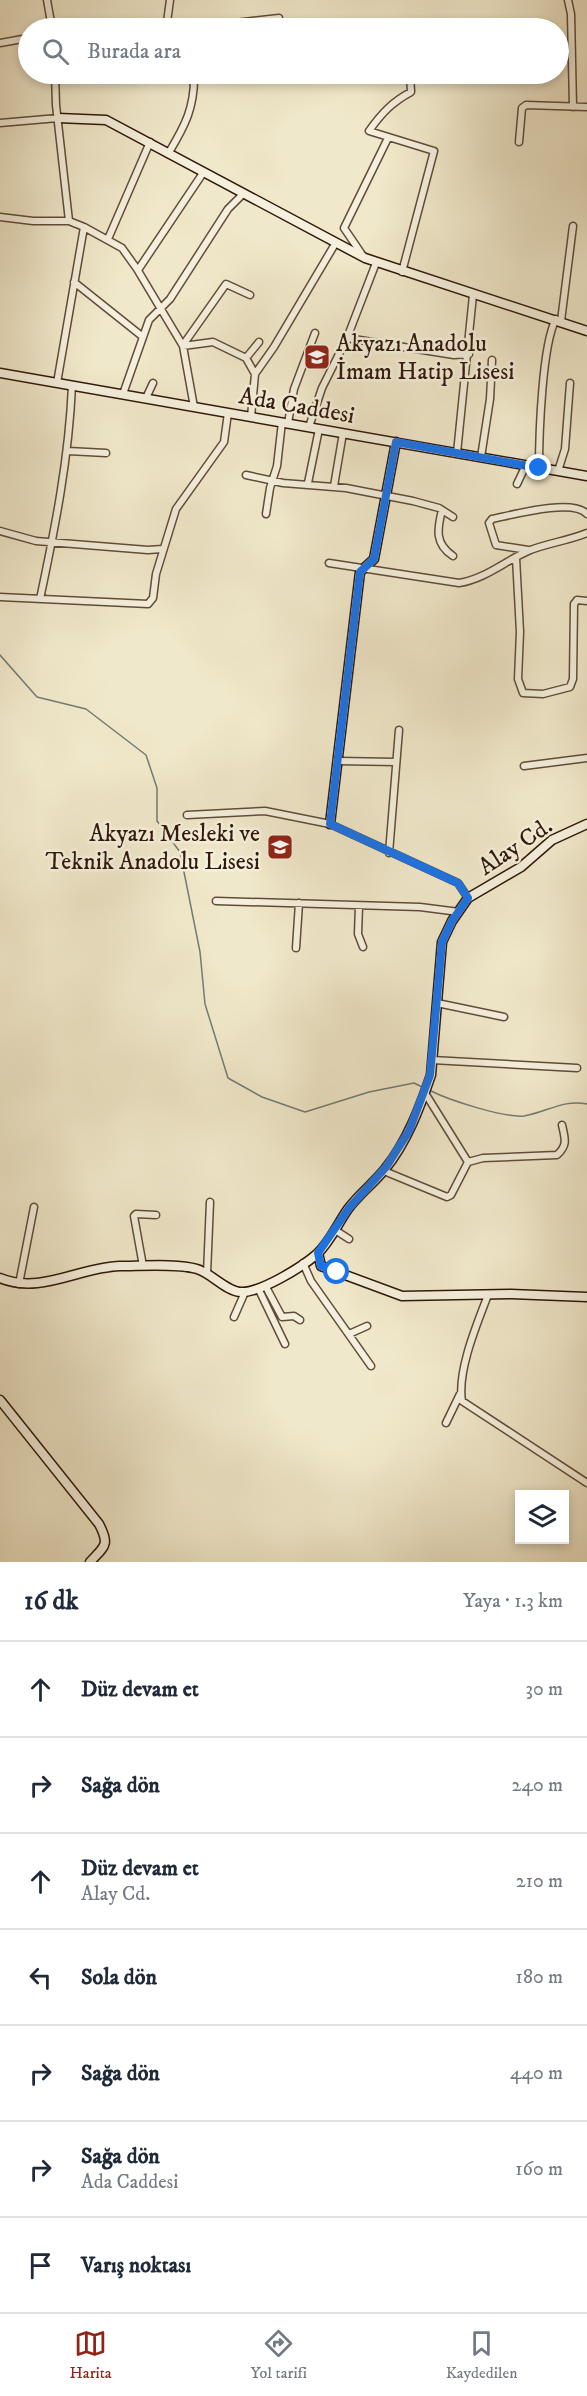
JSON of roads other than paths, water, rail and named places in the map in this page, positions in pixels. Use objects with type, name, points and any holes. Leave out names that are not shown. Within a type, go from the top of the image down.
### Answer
[{"type":"street","points":[[46,0],[50,18]]},
{"type":"street","points":[[168,18],[170,0]]},
{"type":"street","points":[[568,0],[571,14],[573,107]]},
{"type":"street","points":[[0,43],[18,40]]},
{"type":"street","points":[[56,84],[69,221]]},
{"type":"street","points":[[168,154],[192,107],[195,96],[194,84]]},
{"type":"street","points":[[402,272],[434,151],[369,130],[389,106],[411,92],[411,84]]},
{"type":"street","points":[[519,142],[522,108],[526,105],[587,107]]},
{"type":"street","points":[[0,123],[58,118],[106,120],[365,258],[587,331]]},
{"type":"street","points":[[365,258],[344,228],[388,138]]},
{"type":"street","points":[[108,239],[150,142]]},
{"type":"street","points":[[138,270],[203,173]]},
{"type":"street","points":[[123,394],[150,320],[170,299],[228,209],[243,194]]},
{"type":"street","points":[[0,217],[33,221],[69,221],[122,248],[138,270],[183,346],[194,407]]},
{"type":"street","points":[[539,468],[551,328],[558,320],[573,226]]},
{"type":"street","points":[[57,383],[84,227]]},
{"type":"street","points":[[251,417],[255,374],[274,348],[335,244]]},
{"type":"street","points":[[309,427],[322,388],[347,338],[376,262]]},
{"type":"street","points":[[74,282],[143,337]]},
{"type":"street","points":[[183,346],[226,284],[250,295]]},
{"type":"street","points":[[458,453],[473,295]]},
{"type":"street","points":[[266,514],[294,389],[315,333]]},
{"type":"street","points":[[347,338],[454,355],[469,354]]},
{"type":"street","points":[[183,346],[213,342],[246,358],[255,374]]},
{"type":"street","points":[[246,358],[259,342]]},
{"type":"street","points":[[481,457],[490,399],[492,360]]},
{"type":"street","name":"Ada Caddesi","points":[[0,373],[587,476]]},
{"type":"street","points":[[146,398],[153,383]]},
{"type":"street","points":[[558,471],[565,449],[570,383]]},
{"type":"street","points":[[40,599],[68,451],[72,385]]},
{"type":"street","points":[[0,597],[148,604],[153,598],[162,549],[176,509],[224,442],[228,413]]},
{"type":"street","points":[[308,483],[319,429]]},
{"type":"street","points":[[334,486],[343,433]]},
{"type":"street","points":[[330,824],[360,572],[365,570],[374,559],[396,442]]},
{"type":"street","points":[[68,451],[106,453]]},
{"type":"street","points":[[517,484],[526,465]]},
{"type":"street","points":[[246,475],[283,483],[334,486],[413,501],[442,510],[453,517]]},
{"type":"street","points":[[529,551],[496,545],[489,523],[492,519],[551,508],[578,508],[587,514]]},
{"type":"street","points":[[442,510],[438,537],[440,546],[453,556]]},
{"type":"street","points":[[0,531],[36,541],[148,550],[162,549]]},
{"type":"street","points":[[329,563],[459,583],[471,581],[529,551],[564,543],[587,533]]},
{"type":"street","points":[[516,558],[520,632],[518,679],[523,693],[543,694],[570,687],[573,679],[574,604],[577,600],[587,601]]},
{"type":"street","points":[[389,853],[399,729]]},
{"type":"street","points":[[524,766],[587,758]]},
{"type":"street","points":[[339,761],[396,762]]},
{"type":"street","points":[[187,815],[265,811],[330,824],[458,883],[468,898]]},
{"type":"street","name":"Alay Cd.","points":[[262,1288],[318,1253],[349,1208],[384,1171],[409,1131],[425,1094],[430,1075],[442,942],[468,898],[521,867],[552,840],[587,824]]},
{"type":"street","points":[[216,901],[420,907],[459,912]]},
{"type":"street","points":[[296,948],[299,903]]},
{"type":"street","points":[[358,906],[358,934],[363,946]]},
{"type":"street","points":[[437,1003],[504,1017]]},
{"type":"street","points":[[432,1060],[577,1068]]},
{"type":"street","points":[[425,1094],[468,1162]]},
{"type":"street","points":[[384,1171],[447,1197],[451,1195],[468,1162],[483,1158],[557,1155],[564,1149],[566,1143],[562,1125]]},
{"type":"street","points":[[207,1274],[210,1202]]},
{"type":"street","points":[[19,1284],[34,1208]]},
{"type":"street","points":[[143,1266],[134,1216],[135,1214],[156,1215]]},
{"type":"street","points":[[335,1230],[349,1239]]},
{"type":"street","points":[[318,1253],[321,1266],[363,1284],[402,1296],[543,1294],[587,1297]]},
{"type":"street","points":[[303,1263],[311,1281],[371,1366]]},
{"type":"street","points":[[0,1278],[19,1284],[49,1282],[78,1272],[104,1267],[143,1266],[196,1269],[238,1292],[262,1288]]},
{"type":"street","points":[[262,1288],[282,1317],[294,1316],[300,1320]]},
{"type":"street","points":[[262,1288],[285,1344]]},
{"type":"street","points":[[234,1317],[245,1292]]},
{"type":"street","points":[[446,1422],[460,1393],[476,1326],[488,1295]]},
{"type":"street","points":[[349,1334],[367,1326]]},
{"type":"street","points":[[460,1393],[462,1401],[468,1407],[587,1483]]},
{"type":"street","points":[[0,1400],[99,1524],[106,1538],[105,1545],[90,1562]]},
{"type":"waterway","points":[[0,655],[37,697],[86,709],[146,755],[157,788],[157,821],[180,852],[200,952],[205,1004],[228,1078],[262,1097],[305,1112],[369,1092],[414,1083],[424,1088]]},
{"type":"waterway","points":[[431,1091],[477,1108],[515,1116],[524,1116],[571,1103],[587,1104]]},
{"type":"place","name":"Akyazı Anadolu İmam Hatip Lisesi","points":[[317,357]]},
{"type":"place","name":"Akyazı Mesleki ve Teknik Anadolu Lisesi","points":[[280,847]]}]
